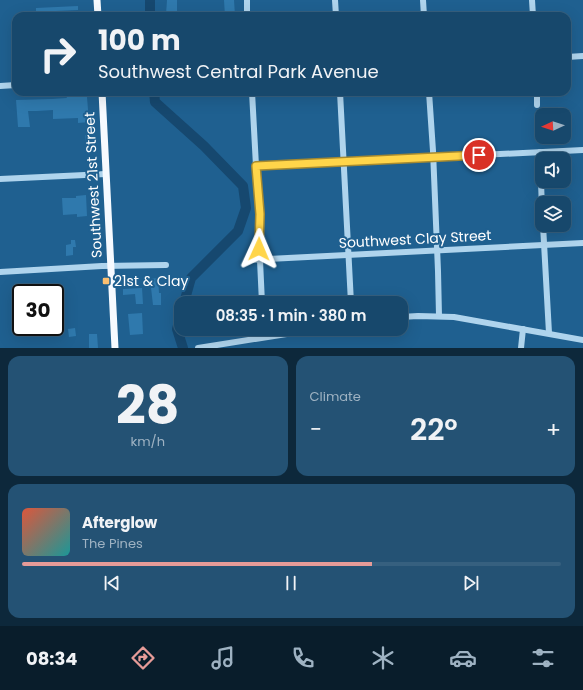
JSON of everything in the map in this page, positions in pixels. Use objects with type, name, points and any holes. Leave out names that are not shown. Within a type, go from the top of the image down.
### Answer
[{"type":"main road","points":[[97,0],[98,12]]},
{"type":"main road","name":"Southwest 21st Street","points":[[102,96],[115,348]]},
{"type":"street","points":[[247,0],[247,12]]},
{"type":"street","points":[[335,0],[336,12]]},
{"type":"street","points":[[423,0],[424,12]]},
{"type":"street","points":[[532,0],[533,12]]},
{"type":"street","points":[[571,57],[583,56]]},
{"type":"street","points":[[0,86],[12,85]]},
{"type":"street","points":[[252,96],[260,214],[259,239],[262,296]]},
{"type":"street","points":[[340,96],[351,296]]},
{"type":"street","points":[[429,96],[439,316]]},
{"type":"street","points":[[537,96],[537,105]]},
{"type":"street","points":[[540,152],[583,150]]},
{"type":"street","points":[[256,166],[535,152]]},
{"type":"street","points":[[0,179],[106,174]]},
{"type":"street","points":[[543,232],[549,333]]},
{"type":"street","name":"Southwest Clay Street","points":[[248,260],[583,243]]},
{"type":"street","points":[[0,272],[111,266],[166,265]]},
{"type":"street","points":[[408,317],[454,317],[583,340]]},
{"type":"street","points":[[521,348],[523,329]]},
{"type":"street","points":[[198,348],[255,336]]},
{"type":"building","points":[[167,0],[177,0],[177,12],[166,12]]},
{"type":"building","points":[[224,0],[234,0],[235,12],[225,12]]},
{"type":"building","points":[[78,6],[78,10],[36,12],[36,8]]},
{"type":"building","points":[[66,96],[87,97],[89,122],[78,123],[78,118],[53,119],[53,110],[28,111],[30,127],[18,127],[16,100],[67,98]]},
{"type":"building","points":[[95,134],[95,142],[86,142],[85,135]]},
{"type":"building","points":[[86,195],[87,216],[77,217],[77,214],[63,215],[62,198],[76,198],[76,196]]},
{"type":"building","points":[[71,240],[75,240],[76,247],[73,247],[73,255],[66,256],[66,245],[71,244]]},
{"type":"building","points":[[158,278],[159,293],[161,293],[161,305],[153,305],[150,279]]},
{"type":"building","points":[[142,288],[143,304],[136,304],[135,294],[123,295],[123,289]]},
{"type":"building","points":[[142,313],[143,334],[130,335],[128,314]]},
{"type":"building","points":[[75,328],[76,336],[69,337],[68,329]]},
{"type":"building","points":[[89,334],[97,334],[98,348],[89,348]]},
{"type":"waterway","points":[[150,0],[150,12]]},
{"type":"waterway","points":[[154,96],[155,102],[204,146],[243,186],[246,208],[238,231],[191,278],[186,296]]},
{"type":"waterway","points":[[179,336],[183,348]]},
{"type":"place","name":"21st & Clay","points":[[106,281]]},
{"type":"route","points":[[259,249],[260,214],[256,166],[479,155]]}]
